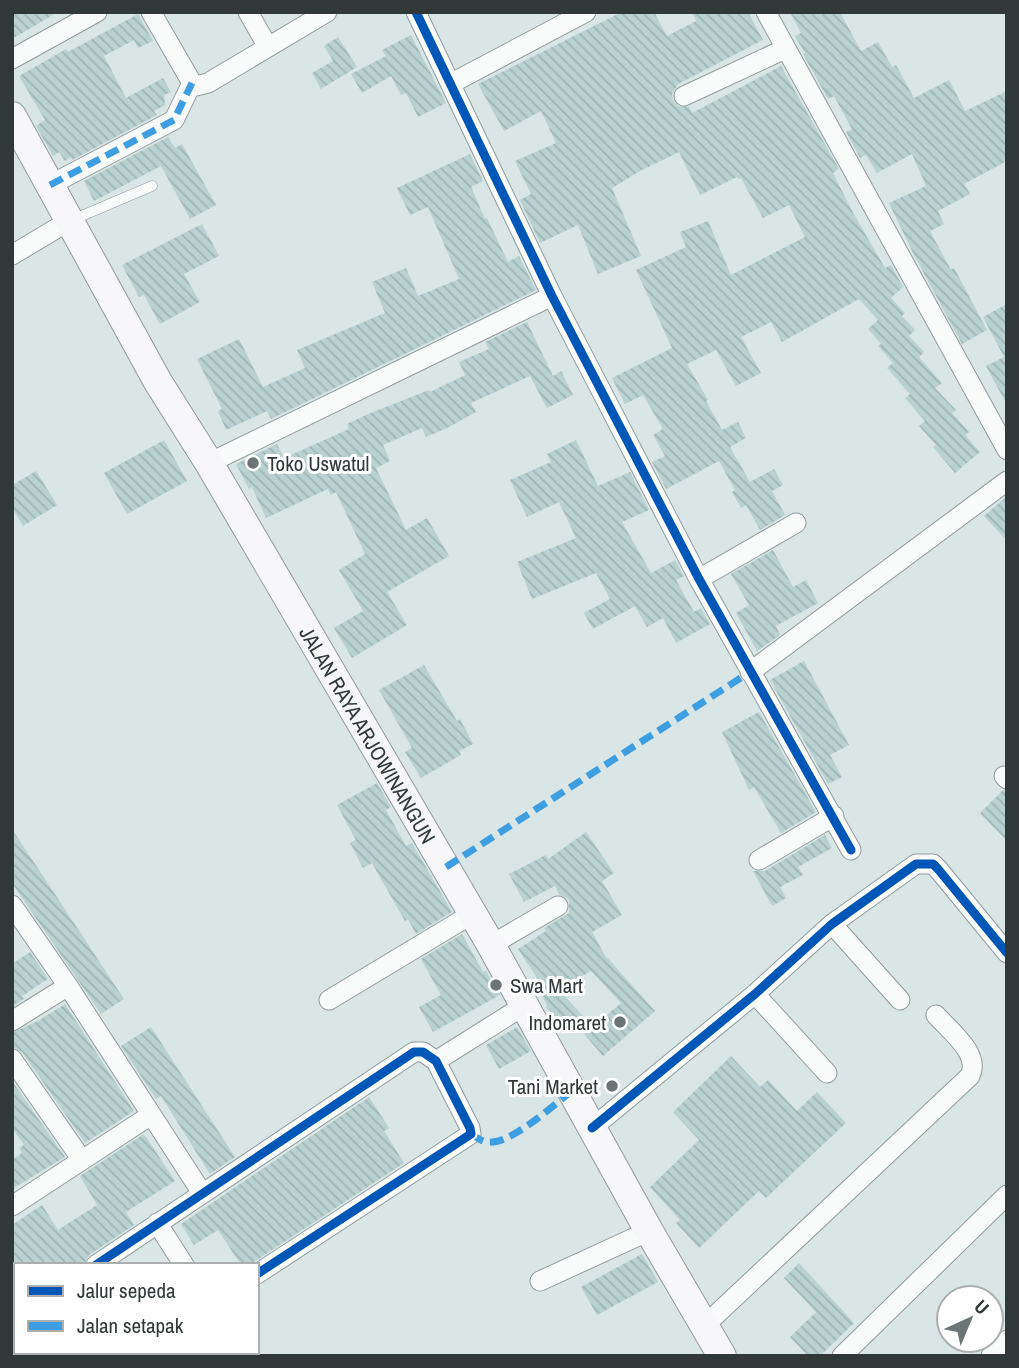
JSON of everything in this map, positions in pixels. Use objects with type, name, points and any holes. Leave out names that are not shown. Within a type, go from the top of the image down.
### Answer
[{"type":"main road","name":"JALAN RAYA ARJOWINANGUN","points":[[12,116],[158,382],[209,463],[491,945],[649,1231],[722,1356]]},
{"type":"street","points":[[12,58],[97,12]]},
{"type":"street","points":[[151,12],[192,83],[201,86],[327,12]]},
{"type":"street","points":[[248,12],[268,47]]},
{"type":"street","points":[[416,12],[552,296],[699,579],[851,850]]},
{"type":"street","points":[[452,83],[586,12]]},
{"type":"street","points":[[766,12],[1007,450]]},
{"type":"street","points":[[684,96],[785,49]]},
{"type":"street","points":[[51,185],[174,120],[192,83]]},
{"type":"street","points":[[12,255],[69,221]]},
{"type":"street","points":[[209,463],[552,296]]},
{"type":"street","points":[[750,672],[1007,481]]},
{"type":"street","points":[[699,579],[796,523]]},
{"type":"street","points":[[759,860],[834,816]]},
{"type":"street","points":[[592,1128],[755,994],[831,925],[916,864],[933,864],[1007,953]]},
{"type":"street","points":[[12,905],[68,986],[202,1193]]},
{"type":"street","points":[[491,945],[558,906]]},
{"type":"street","points":[[329,1000],[472,914]]},
{"type":"street","points":[[831,925],[900,1000]]},
{"type":"street","points":[[12,1021],[68,986]]},
{"type":"street","points":[[755,994],[827,1073]]},
{"type":"street","points":[[436,1060],[525,1005]]},
{"type":"street","points":[[704,1326],[970,1076],[974,1068],[973,1057],[936,1015]]},
{"type":"street","points":[[99,1263],[414,1052],[423,1052],[436,1060],[471,1134],[259,1273]]},
{"type":"street","points":[[12,1059],[82,1160]]},
{"type":"street","points":[[13,1204],[151,1115]]},
{"type":"street","points":[[842,1356],[1007,1195]]},
{"type":"street","points":[[157,1223],[183,1263]]},
{"type":"street","points":[[540,1281],[649,1231]]},
{"type":"street","points":[[990,1356],[1007,1340]]},
{"type":"lane","points":[[69,221],[152,186]]},
{"type":"building","points":[[12,12],[58,12],[12,39]]},
{"type":"building","points":[[622,12],[654,12],[667,36],[696,21],[692,12],[748,12],[763,40],[678,84],[672,94],[673,101],[678,106],[689,107],[692,113],[781,66],[839,169],[833,173],[851,209],[885,268],[891,265],[903,287],[891,298],[905,313],[902,316],[915,330],[909,336],[924,352],[919,357],[942,383],[935,388],[956,410],[952,413],[969,432],[965,435],[980,452],[955,473],[919,426],[925,421],[905,398],[910,394],[887,368],[893,363],[868,329],[878,320],[859,299],[782,342],[771,322],[741,337],[761,373],[736,386],[716,350],[687,364],[722,430],[738,422],[746,438],[730,447],[750,482],[774,469],[783,485],[772,491],[785,515],[760,530],[746,505],[741,508],[732,492],[735,490],[719,461],[666,489],[652,462],[665,456],[653,435],[663,429],[643,395],[625,404],[612,378],[672,348],[636,270],[686,247],[680,232],[708,221],[731,275],[805,237],[789,205],[763,218],[741,178],[737,177],[700,195],[679,152],[612,188],[641,256],[598,274],[578,225],[540,243],[520,200],[531,194],[515,161],[556,143],[541,111],[504,131],[478,84]]},
{"type":"building","points":[[790,12],[840,12],[861,51],[878,42],[892,67],[896,65],[914,98],[949,80],[965,111],[1007,91],[1007,161],[964,184],[970,194],[938,211],[944,224],[930,231],[951,270],[954,268],[987,330],[962,344],[889,203],[926,186],[912,154],[877,173],[866,155],[860,158],[846,132],[852,129],[834,96],[828,99],[803,54],[805,53],[795,36],[801,33]]},
{"type":"building","points":[[138,14],[153,41],[138,48],[134,40],[104,56],[126,98],[163,78],[171,92],[164,95],[165,105],[154,111],[157,115],[72,160],[71,157],[65,161],[59,152],[53,156],[36,126],[45,120],[19,76],[66,49],[68,52]]},
{"type":"building","points":[[411,35],[446,103],[418,117],[406,93],[401,95],[391,76],[362,93],[351,74],[386,56],[382,50]]},
{"type":"building","points":[[338,37],[357,67],[321,89],[312,73],[333,61],[324,46]]},
{"type":"building","points":[[168,137],[175,148],[182,144],[216,205],[190,219],[161,166],[94,201],[84,181]]},
{"type":"building","points":[[470,154],[483,181],[471,187],[485,219],[487,218],[508,262],[519,256],[536,290],[271,419],[267,411],[226,430],[218,411],[222,409],[197,359],[239,339],[263,387],[305,368],[297,350],[385,313],[372,282],[406,268],[418,296],[459,279],[428,207],[410,215],[397,188]]},
{"type":"building","points":[[202,224],[219,256],[184,274],[200,302],[160,324],[144,295],[139,297],[122,265]]},
{"type":"building","points":[[1007,304],[1007,405],[986,366],[1004,357],[983,317]]},
{"type":"building","points":[[527,322],[553,376],[561,371],[573,395],[547,408],[530,376],[471,403],[476,412],[447,428],[426,437],[422,428],[383,445],[390,461],[376,468],[406,530],[427,518],[449,556],[387,592],[407,625],[352,658],[334,628],[363,611],[339,570],[365,554],[336,492],[331,495],[328,489],[266,518],[252,487],[249,489],[236,464],[277,444],[284,458],[349,429],[347,424],[368,414],[429,390],[430,392],[465,375],[459,362],[489,349],[485,342]]},
{"type":"building","points":[[164,440],[187,481],[127,514],[104,473]]},
{"type":"building","points":[[576,440],[598,486],[630,472],[649,510],[622,522],[651,573],[675,560],[684,576],[676,580],[694,612],[701,608],[710,624],[676,643],[663,618],[647,627],[635,606],[593,629],[584,613],[610,599],[596,573],[532,599],[517,562],[576,538],[559,502],[527,517],[510,480],[551,462],[547,454]]},
{"type":"building","points":[[36,471],[57,505],[23,526],[12,507],[12,485]]},
{"type":"building","points":[[1007,496],[1007,541],[984,516]]},
{"type":"building","points":[[773,550],[793,587],[806,580],[818,603],[776,626],[780,635],[757,651],[736,613],[749,605],[731,574]]},
{"type":"building","points":[[804,661],[849,745],[830,755],[842,777],[828,784],[770,680]]},
{"type":"building","points":[[424,665],[457,721],[460,719],[473,744],[459,751],[461,755],[421,778],[405,752],[412,748],[379,690]]},
{"type":"building","points":[[759,712],[816,812],[781,833],[754,787],[749,790],[722,732]]},
{"type":"building","points":[[377,783],[391,807],[386,810],[406,846],[412,843],[452,912],[416,934],[408,919],[405,921],[372,863],[363,868],[350,843],[356,840],[337,805]]},
{"type":"building","points":[[1003,790],[1007,791],[1007,841],[980,813]]},
{"type":"building","points":[[12,829],[124,999],[101,1014],[12,883]]},
{"type":"building","points":[[586,832],[614,873],[602,881],[622,915],[592,932],[604,954],[655,1011],[603,1056],[584,1034],[621,1003],[591,971],[558,989],[584,1017],[569,1031],[546,1007],[536,985],[540,982],[518,949],[546,931],[544,928],[569,913],[569,900],[559,894],[555,886],[524,902],[509,874],[546,855],[548,859]]},
{"type":"building","points":[[825,835],[832,848],[798,867],[803,875],[780,887],[786,898],[772,906],[753,871],[765,871]]},
{"type":"building","points":[[462,934],[483,972],[486,971],[500,995],[433,1032],[419,1007],[441,995],[421,959]]},
{"type":"building","points":[[30,952],[48,979],[12,1006],[12,964]]},
{"type":"building","points":[[65,1004],[134,1111],[85,1143],[22,1052],[12,1047],[12,1033]]},
{"type":"building","points":[[151,1027],[235,1157],[210,1174],[161,1096],[156,1099],[121,1046]]},
{"type":"building","points":[[517,1027],[531,1051],[499,1069],[486,1045]]},
{"type":"building","points":[[731,1056],[760,1087],[768,1080],[797,1111],[817,1092],[846,1123],[766,1198],[759,1191],[699,1248],[676,1223],[680,1220],[650,1187],[699,1140],[673,1112]]},
{"type":"building","points":[[12,1081],[65,1157],[12,1189],[12,1160],[22,1153],[19,1148],[24,1145],[12,1128]]},
{"type":"building","points":[[369,1097],[389,1128],[384,1131],[404,1163],[252,1263],[240,1263],[218,1230],[194,1245],[181,1224]]},
{"type":"building","points":[[144,1134],[175,1181],[126,1212],[134,1225],[89,1255],[85,1263],[12,1265],[12,1225],[42,1205],[58,1230],[97,1205],[80,1176]]},
{"type":"building","points":[[642,1254],[658,1282],[597,1315],[581,1287]]},
{"type":"building","points":[[799,1263],[854,1323],[820,1356],[808,1356],[790,1337],[816,1312],[784,1278]]},
{"type":"marked path","points":[[50,185],[174,120],[192,83]]},
{"type":"marked path","points":[[446,867],[750,672]]},
{"type":"marked path","points":[[471,1134],[486,1142],[507,1138],[572,1091]]},
{"type":"cycle path","points":[[416,12],[552,296],[699,579],[851,850]]},
{"type":"cycle path","points":[[592,1128],[755,994],[832,924],[916,864],[933,864],[1007,953]]},
{"type":"cycle path","points":[[99,1263],[414,1052],[423,1052],[436,1061],[471,1134],[259,1273]]},
{"type":"place","name":"Toko Uswatul","points":[[253,463]]},
{"type":"place","name":"Swa Mart","points":[[496,985]]},
{"type":"place","name":"Indomaret","points":[[620,1022]]},
{"type":"place","name":"Tani Market","points":[[612,1086]]}]
